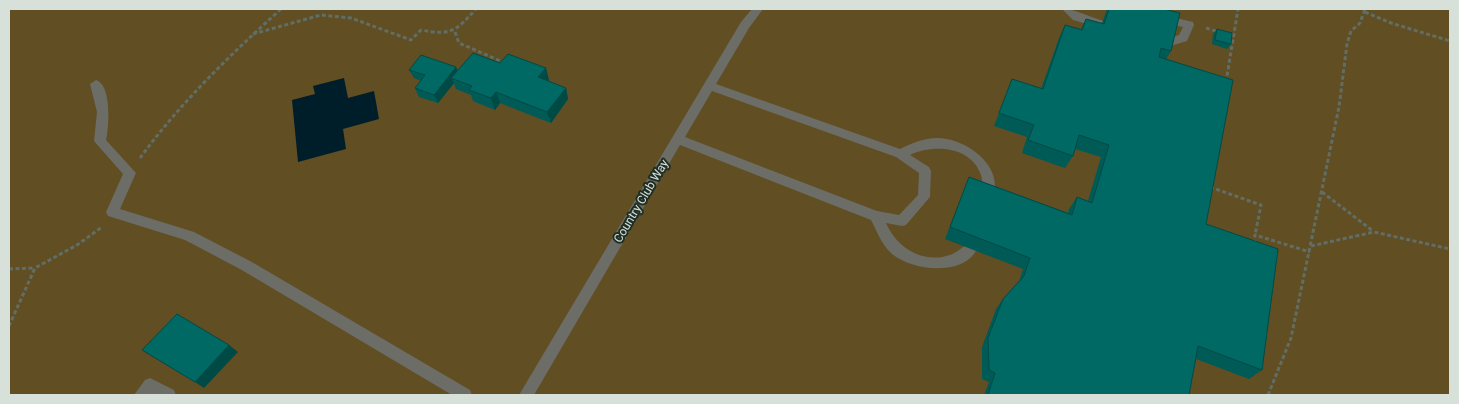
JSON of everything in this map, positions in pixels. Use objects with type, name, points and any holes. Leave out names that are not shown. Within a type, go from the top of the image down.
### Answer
[{"type":"street","name":"Country Club Way","points":[[526,395],[745,25],[758,9]]},
{"type":"street","points":[[1067,9],[1077,17],[1102,24]]},
{"type":"street","points":[[1153,16],[1188,25],[1184,38],[1167,43]]},
{"type":"street","points":[[96,84],[102,100],[105,123],[100,142],[130,173],[112,212],[197,240],[245,265],[465,395]]},
{"type":"street","points":[[678,139],[876,216],[902,221],[924,197],[925,171],[900,154],[709,86]]},
{"type":"street","points":[[900,154],[926,144],[950,143],[971,153],[986,170],[989,190],[987,198]]},
{"type":"street","points":[[876,216],[888,241],[905,256],[929,264],[952,262],[971,249]]},
{"type":"street","points":[[141,395],[150,385],[169,395]]},
{"type":"path","points":[[130,173],[151,142],[206,79],[281,9]]},
{"type":"path","points":[[253,34],[321,15],[351,18],[411,40],[421,30],[443,35],[454,32],[476,9]]},
{"type":"path","points":[[1226,83],[1238,9]]},
{"type":"path","points":[[1268,395],[1291,338],[1339,107],[1347,44],[1351,31],[1360,23],[1365,11],[1391,23],[1450,41]]},
{"type":"path","points":[[1202,26],[1234,36]]},
{"type":"path","points":[[454,32],[459,43],[509,64]]},
{"type":"path","points":[[1206,195],[1208,186],[1261,205],[1252,250]]},
{"type":"path","points":[[1322,192],[1374,232],[1450,250]]},
{"type":"path","points":[[9,269],[35,268],[77,245],[101,229],[112,212]]},
{"type":"path","points":[[1311,246],[1374,232]]},
{"type":"path","points":[[1255,235],[1310,252]]},
{"type":"path","points":[[9,326],[35,268]]},
{"type":"shaded area","points":[[9,9],[1450,9],[1450,395],[9,395]]},
{"type":"water","points":[[344,78],[348,98],[374,91],[379,119],[343,129],[346,149],[298,162],[292,100],[315,94],[313,86]]},
{"type":"building","points":[[1109,9],[1164,9],[1180,13],[1171,51],[1161,48],[1159,57],[1233,80],[1206,224],[1278,249],[1262,370],[1198,346],[1189,395],[988,395],[995,373],[989,370],[988,338],[1003,299],[1024,276],[1030,258],[950,227],[969,177],[1072,215],[1077,197],[1092,203],[1109,145],[1079,135],[1073,156],[1028,140],[1034,125],[999,113],[1012,79],[1043,89],[1065,25],[1082,30],[1086,19],[1104,24]]},
{"type":"building","points":[[1217,29],[1232,33],[1231,44],[1215,40]]},
{"type":"building","points":[[473,53],[500,63],[508,54],[546,68],[538,77],[566,88],[547,112],[496,92],[491,98],[469,90],[472,86],[451,78]]},
{"type":"building","points":[[421,55],[456,67],[434,95],[415,88],[425,75],[409,70]]},
{"type":"building","points":[[177,314],[229,345],[195,382],[142,350]]}]
